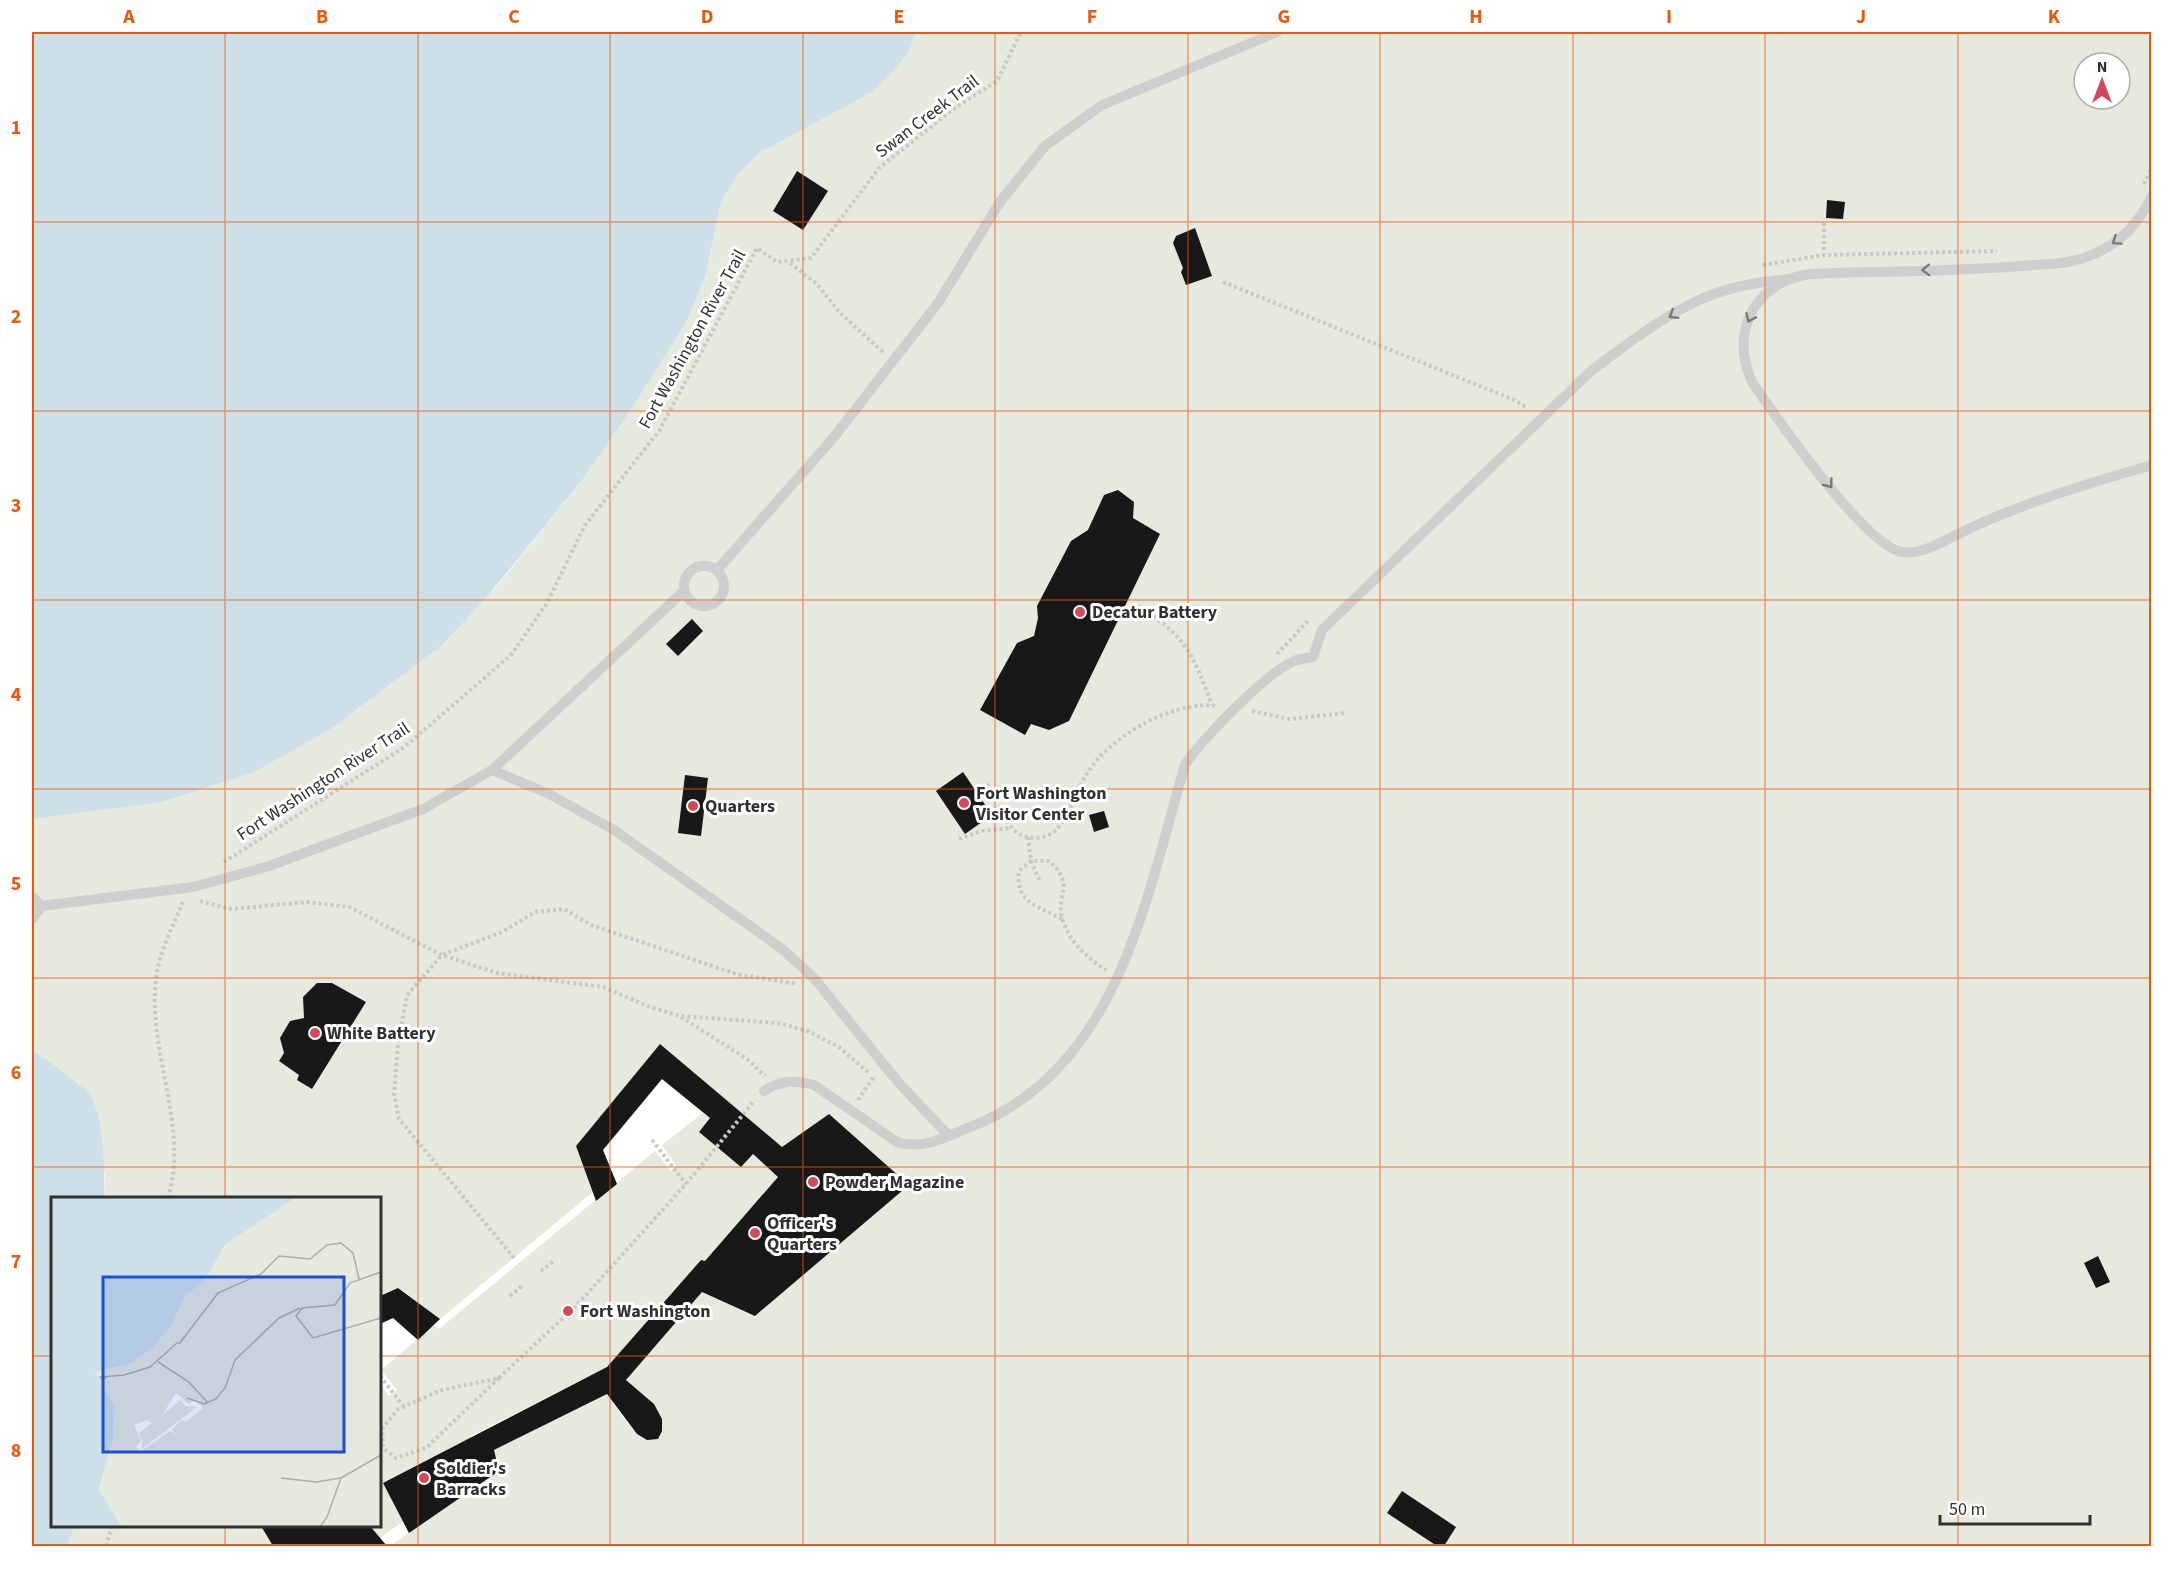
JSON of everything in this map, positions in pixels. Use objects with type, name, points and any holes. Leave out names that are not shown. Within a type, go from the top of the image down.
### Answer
[{"type":"lane","points":[[717,569],[834,437],[938,303],[1000,202],[1027,166],[1062,132],[1117,99],[1277,32]]},
{"type":"lane","points":[[769,1088],[799,1081],[814,1085],[897,1142],[910,1146],[925,1145],[999,1115],[1042,1082],[1063,1062],[1093,1024],[1129,953],[1144,909],[1185,765],[1195,750],[1235,708],[1279,672],[1293,661],[1312,657],[1322,630],[1591,371],[1684,309],[1740,286],[1824,274],[1997,268],[2078,260],[2097,253],[2126,234],[2142,215],[2151,196]]},
{"type":"lane","points":[[1788,279],[1768,290],[1750,315],[1744,334],[1747,371],[1761,395],[1850,510],[1887,547],[1902,552],[1928,549],[1991,518],[2151,465]]},
{"type":"lane","points":[[706,564],[717,569],[724,580],[724,593],[716,603],[703,607],[690,602],[684,591],[684,578],[693,568],[706,564]]},
{"type":"lane","points":[[41,906],[193,887],[269,866],[423,809],[492,770],[684,591]]},
{"type":"lane","points":[[492,770],[549,794],[614,830],[801,964],[898,1082],[949,1136]]},
{"type":"lane","points":[[32,896],[41,906]]},
{"type":"lane","points":[[32,920],[41,906]]},
{"type":"path","name":"Swan Creek Trail","points":[[789,262],[811,258],[879,168],[952,110],[997,81],[1021,32]]},
{"type":"path","points":[[2140,192],[2151,167]]},
{"type":"path","points":[[1824,223],[1824,274]]},
{"type":"path","name":"Fort Washington River Trail","points":[[218,867],[403,748],[511,655],[547,603],[585,525],[659,431],[757,248],[777,262],[789,262]]},
{"type":"path","points":[[1754,268],[1784,260],[1824,255],[2003,250]]},
{"type":"path","points":[[789,262],[817,284],[840,313],[892,360]]},
{"type":"path","points":[[1223,282],[1512,399],[1528,408]]},
{"type":"path","points":[[1523,414],[1535,401]]},
{"type":"path","points":[[1138,606],[1165,623],[1182,639],[1197,667],[1212,705]]},
{"type":"path","points":[[1279,672],[1278,650],[1317,613]]},
{"type":"path","points":[[959,839],[981,831],[1011,828],[1028,837],[1048,836],[1057,829],[1089,770],[1118,740],[1150,720],[1191,708],[1212,705],[1289,719],[1346,713]]},
{"type":"path","points":[[987,784],[997,797],[1011,828]]},
{"type":"path","points":[[1028,837],[1031,861],[1040,882]]},
{"type":"path","points":[[1062,919],[1064,887],[1060,871],[1048,861],[1031,861],[1019,871],[1017,886],[1026,900],[1062,919],[1083,954],[1117,976]]},
{"type":"path","points":[[168,1197],[174,1179],[174,1141],[156,1004],[158,967],[185,898],[193,887]]},
{"type":"path","points":[[185,898],[231,909],[308,902],[349,907],[442,955],[497,973],[603,987],[650,1008],[680,1016],[778,1023],[808,1031],[839,1047],[882,1084]]},
{"type":"path","points":[[514,1258],[399,1119],[394,1094],[398,1043],[407,995],[442,955],[502,932],[535,912],[564,909],[591,925],[736,974],[822,988]]},
{"type":"path","points":[[680,1016],[747,1059],[769,1088]]},
{"type":"path","points":[[850,1110],[874,1076]]},
{"type":"path","points":[[499,1378],[442,1390],[398,1409],[382,1429],[383,1448],[396,1458],[426,1448],[577,1305],[686,1184],[744,1113]]},
{"type":"path","points":[[652,1140],[686,1184]]},
{"type":"path","points":[[541,1271],[554,1261]]},
{"type":"path","points":[[510,1296],[523,1285]]},
{"type":"path","points":[[381,1377],[404,1407]]},
{"type":"path","points":[[106,1546],[112,1527]]},
{"type":"shaded area","points":[[32,32],[916,32],[911,47],[894,70],[871,93],[759,153],[739,173],[721,202],[705,278],[687,321],[631,410],[583,479],[492,591],[442,645],[329,730],[252,773],[161,802],[32,819]]},
{"type":"shaded area","points":[[916,32],[2151,32],[2151,1546],[390,1546],[499,1471],[494,1450],[607,1394],[622,1417],[634,1430],[649,1438],[658,1439],[661,1430],[659,1413],[647,1398],[626,1380],[702,1292],[755,1316],[909,1185],[829,1114],[782,1147],[660,1044],[576,1146],[593,1192],[440,1319],[399,1288],[381,1296],[381,1197],[104,1197],[105,1176],[90,1095],[32,1049],[32,819],[53,814],[493,591],[583,479],[631,410],[687,321],[705,278],[721,202],[739,173],[759,153],[871,93],[911,47]]},
{"type":"shaded area","points":[[32,1049],[73,1079],[91,1096],[99,1118],[103,1146],[104,1197],[51,1197],[51,1527],[74,1527],[68,1546],[32,1546]]},
{"type":"shaded area","points":[[703,1113],[710,1118],[699,1132],[741,1167],[753,1154],[782,1179],[728,1271],[701,1260],[607,1367],[471,1436],[476,1469],[369,1546],[345,1546],[337,1532],[344,1527],[381,1527],[381,1384],[389,1396],[397,1390],[381,1370],[434,1325],[439,1329],[655,1151],[671,1171],[677,1167],[662,1145]]},
{"type":"shaded area","points":[[74,1527],[302,1527],[313,1546],[68,1546]]},
{"type":"building","points":[[797,171],[828,191],[803,230],[773,211]]},
{"type":"building","points":[[1827,200],[1845,202],[1843,219],[1826,218]]},
{"type":"building","points":[[1195,228],[1212,276],[1186,285],[1181,272],[1183,268],[1173,243],[1176,236]]},
{"type":"building","name":"Decatur Battery","points":[[1118,490],[1134,502],[1133,518],[1160,534],[1069,721],[1049,730],[1031,724],[1025,735],[980,710],[1017,643],[1034,636],[1038,618],[1037,606],[1071,541],[1088,530],[1104,495]]},
{"type":"building","points":[[692,619],[703,631],[678,656],[666,644]]},
{"type":"building","name":"Fort Washington Visitor Center","points":[[963,772],[992,815],[965,834],[936,791]]},
{"type":"building","name":"Quarters","points":[[685,775],[708,778],[701,836],[678,833]]},
{"type":"building","points":[[1104,811],[1109,827],[1094,832],[1089,815]]},
{"type":"building","name":"White Battery","points":[[317,983],[332,983],[366,1002],[312,1089],[297,1080],[299,1075],[279,1061],[284,1053],[280,1038],[290,1021],[304,1018],[303,997]]},
{"type":"building","points":[[660,1044],[782,1147],[829,1114],[909,1185],[755,1316],[702,1292],[626,1380],[654,1404],[662,1419],[662,1431],[658,1439],[647,1440],[637,1434],[607,1394],[494,1450],[499,1471],[409,1533],[383,1483],[607,1367],[701,1260],[705,1261],[778,1177],[753,1154],[741,1167],[699,1132],[710,1118],[662,1079],[603,1150],[617,1184],[596,1201],[576,1146]]},
{"type":"building","points":[[2098,1256],[2110,1282],[2096,1288],[2084,1263]]},
{"type":"building","points":[[398,1288],[440,1319],[418,1340],[393,1318],[381,1324],[381,1296]]},
{"type":"building","points":[[1402,1491],[1456,1527],[1444,1546],[1437,1546],[1387,1513]]},
{"type":"building","points":[[262,1527],[371,1527],[387,1546],[273,1546]]},
{"type":"place","name":"Decatur Battery","points":[[1080,612]]},
{"type":"place","name":"Fort Washington Visitor Center","points":[[964,803]]},
{"type":"place","name":"Quarters","points":[[693,806]]},
{"type":"place","name":"White Battery","points":[[315,1033]]},
{"type":"place","name":"Powder Magazine","points":[[813,1182]]},
{"type":"place","name":"Officer's Quarters","points":[[755,1233]]},
{"type":"place","name":"Fort Washington","points":[[568,1311]]},
{"type":"place","name":"Soldier's Barracks","points":[[424,1478]]}]
